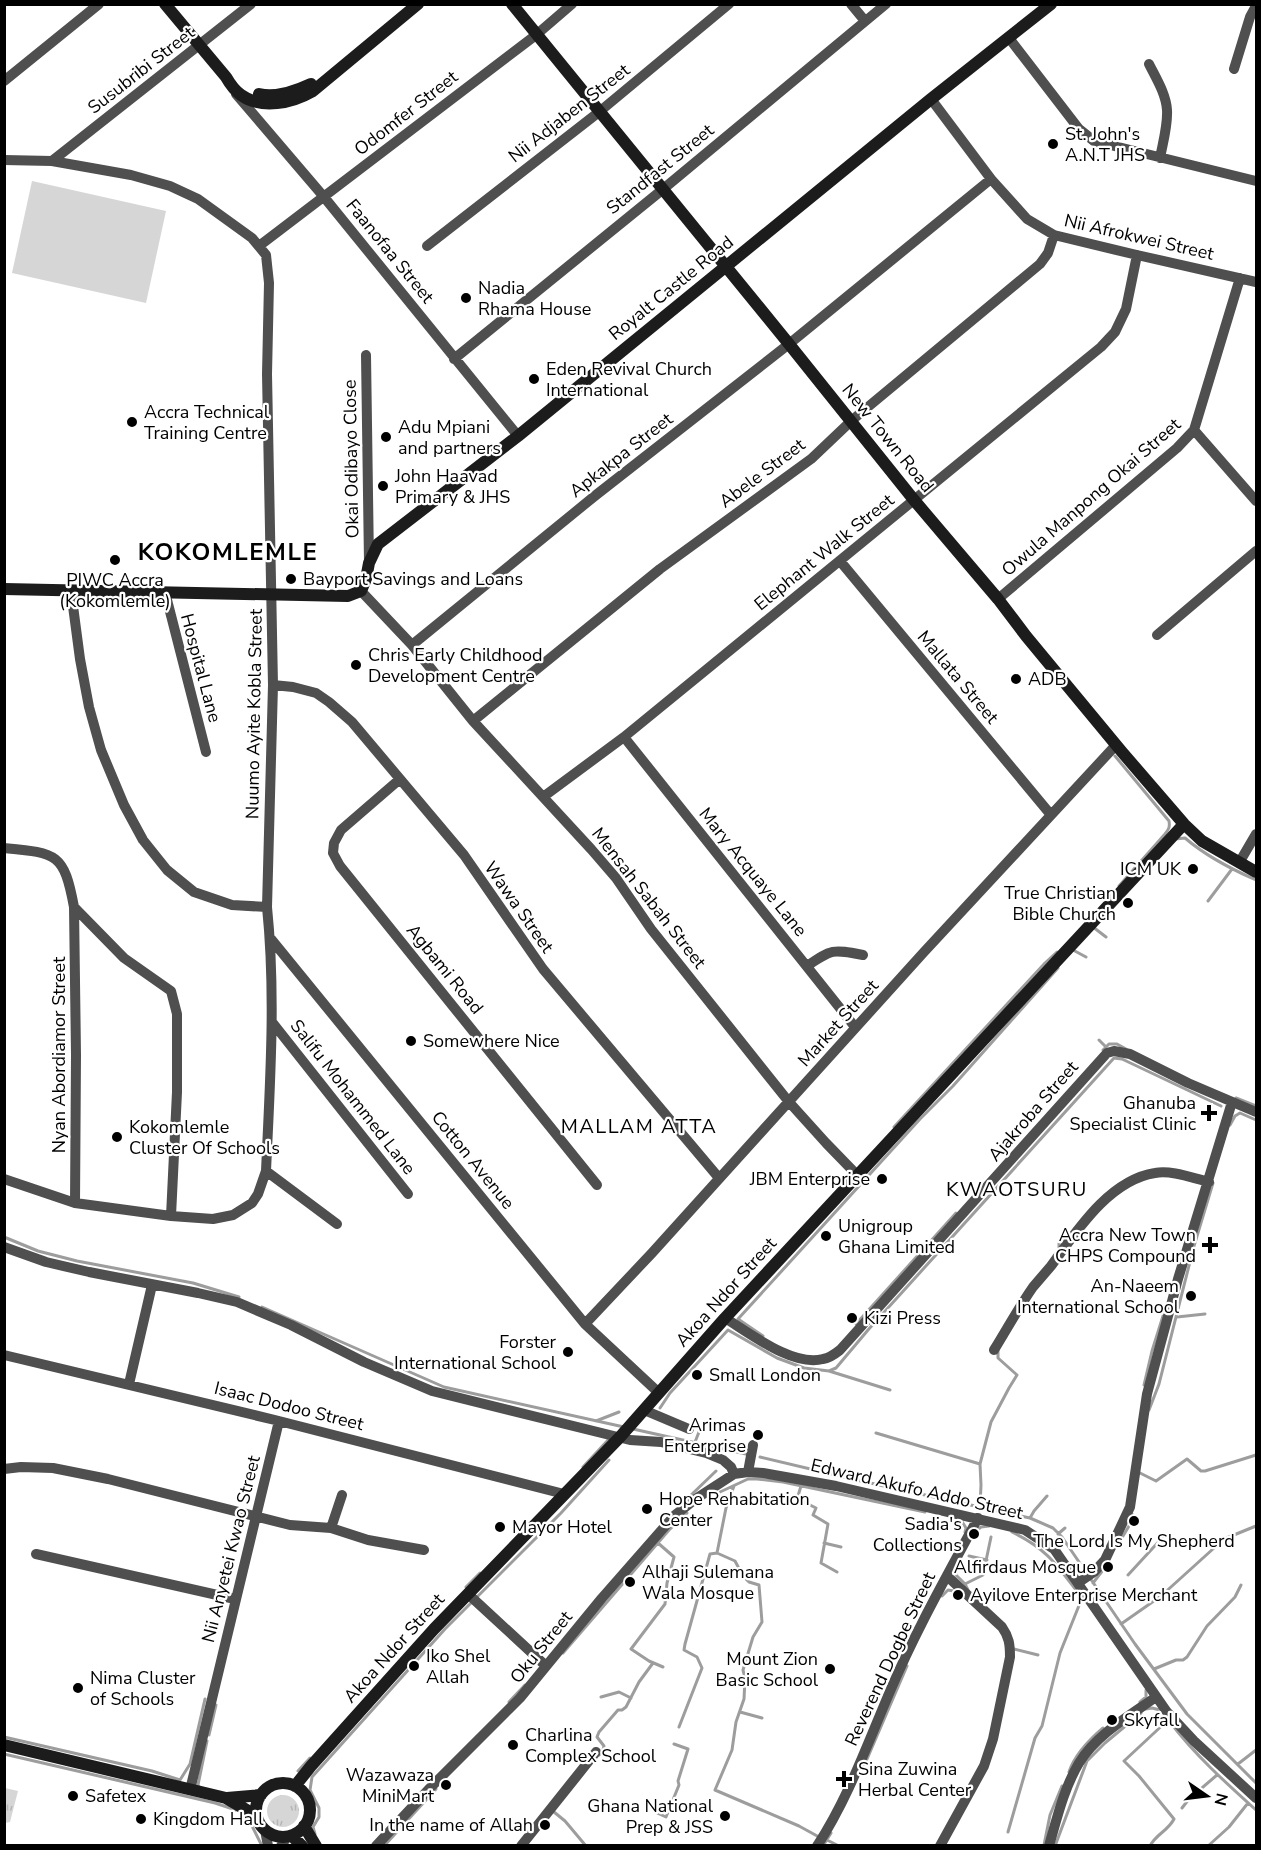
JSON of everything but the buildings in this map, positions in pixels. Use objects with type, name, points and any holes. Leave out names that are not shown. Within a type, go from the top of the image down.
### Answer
[{"type":"street","points":[[4,81],[99,4]]},
{"type":"street","points":[[165,4],[242,96],[255,101],[281,104],[313,91],[418,4]]},
{"type":"street","name":"Susubribi Street","points":[[52,161],[251,4]]},
{"type":"street","name":"New Town Road","points":[[512,4],[914,500],[1184,824],[1202,841],[1257,872]]},
{"type":"street","name":"Odomfer Street","points":[[260,246],[536,35],[572,4]]},
{"type":"street","name":"Nii Adjaben Street","points":[[427,246],[599,112],[729,4]]},
{"type":"street","points":[[851,4],[865,21]]},
{"type":"street","name":"Standfast Street","points":[[454,358],[662,190],[886,4]]},
{"type":"street","name":"Royalt Castle Road","points":[[361,591],[369,563],[378,544],[518,436],[1051,4]]},
{"type":"street","points":[[1234,69],[1250,17],[1257,6]]},
{"type":"street","points":[[1009,38],[1086,136],[1094,141],[1257,181]]},
{"type":"street","points":[[1149,64],[1165,98],[1167,108],[1160,158]]},
{"type":"street","points":[[226,77],[245,89],[271,96],[298,90],[333,73]]},
{"type":"street","name":"Faanofaa Street","points":[[234,89],[234,92],[324,197],[518,436]]},
{"type":"street","name":"Nii Afrokwei Street","points":[[932,99],[991,179],[1027,219],[1054,235],[1257,282]]},
{"type":"street","points":[[4,160],[52,161],[131,175],[170,186],[198,200],[260,246]]},
{"type":"street","name":"Apkakpa Street","points":[[412,645],[596,495],[789,344],[991,179]]},
{"type":"street","name":"Abele Street","points":[[473,722],[660,569],[811,459],[851,422],[1040,264],[1048,253],[1054,235]]},
{"type":"street","name":"Nuumo Ayite Kobla Street","points":[[4,1179],[75,1203],[171,1216],[213,1219],[233,1215],[252,1203],[258,1194],[266,1171],[272,1022],[271,939],[267,907],[273,685],[267,374],[269,283],[266,255],[260,246]]},
{"type":"street","name":"Elephant Walk Street","points":[[543,797],[624,737],[1101,347],[1115,332],[1126,309],[1137,255]]},
{"type":"street","name":"Owula Manpong Okai Street","points":[[998,599],[1177,448],[1194,430],[1240,278]]},
{"type":"street","name":"Okai Odibayo Close","points":[[366,355],[369,563]]},
{"type":"street","points":[[1194,430],[1257,501]]},
{"type":"street","points":[[1157,635],[1257,551]]},
{"type":"street","name":"Mallata Street","points":[[840,561],[1051,815]]},
{"type":"street","points":[[4,589],[348,596],[361,591]]},
{"type":"street","points":[[71,591],[89,707],[101,750],[124,805],[143,840],[168,870],[194,892],[232,905],[267,907]]},
{"type":"street","name":"Mensah Sabah Street","points":[[361,591],[412,645],[473,722],[616,878],[651,929],[789,1102],[858,1176]]},
{"type":"street","name":"Hospital Lane","points":[[165,592],[206,752]]},
{"type":"street","name":"Wawa Street","points":[[273,685],[316,693],[352,722],[464,855],[543,969],[719,1178]]},
{"type":"street","name":"Mary Acquaye Lane","points":[[624,737],[855,1027]]},
{"type":"street","name":"Market Street","points":[[585,1324],[1116,744]]},
{"type":"street","name":"Agbami Road","points":[[400,779],[341,830],[334,843],[333,853],[355,884],[597,1185]]},
{"type":"street","name":"Akoa Ndor Street","points":[[295,1786],[341,1732],[468,1594],[620,1437],[725,1318],[1184,824]]},
{"type":"street","points":[[1239,863],[1257,834]]},
{"type":"street","name":"Nyan Abordiamor Street","points":[[4,848],[38,851],[52,856],[65,871],[74,907],[75,1203]]},
{"type":"street","points":[[74,907],[124,958],[171,991],[177,1014],[177,1092],[171,1216]]},
{"type":"street","name":"Cotton Avenue","points":[[271,939],[585,1324],[659,1393]]},
{"type":"street","points":[[807,966],[829,951],[838,950],[863,955]]},
{"type":"street","name":"Salifu Mohammed Lane","points":[[272,1022],[408,1194]]},
{"type":"street","name":"Ajakroba Street","points":[[725,1318],[795,1358],[809,1360],[832,1356],[962,1217],[1107,1053],[1114,1051],[1130,1054],[1257,1112]]},
{"type":"street","points":[[1086,1578],[1105,1560],[1130,1507],[1147,1394],[1178,1280],[1232,1102]]},
{"type":"street","points":[[266,1171],[338,1224]]},
{"type":"street","points":[[994,1350],[1034,1287],[1074,1234],[1114,1192],[1130,1181],[1152,1173],[1173,1173],[1209,1182]]},
{"type":"street","points":[[4,1247],[46,1262],[237,1302],[291,1325],[364,1362],[432,1391],[635,1441],[661,1442],[706,1453],[723,1460],[731,1467],[734,1474]]},
{"type":"street","points":[[129,1384],[153,1285]]},
{"type":"street","name":"Isaac Dodoo Street","points":[[4,1355],[279,1421],[564,1494]]},
{"type":"street","points":[[642,1413],[689,1429]]},
{"type":"street","name":"Nii Anyetei Kwao Street","points":[[190,1790],[279,1421]]},
{"type":"street","points":[[747,1472],[753,1445]]},
{"type":"street","points":[[4,1469],[53,1468],[108,1479],[290,1525],[331,1528],[368,1540],[424,1550]]},
{"type":"street","name":"Edward Akufo Addo Street","points":[[734,1474],[747,1472],[836,1486],[978,1518],[1025,1530],[1038,1537],[1086,1578],[1156,1697],[1194,1740],[1257,1798]]},
{"type":"street","name":"Oku Street","points":[[376,1845],[520,1698],[602,1598],[674,1516],[734,1474]]},
{"type":"street","points":[[331,1528],[342,1495]]},
{"type":"street","name":"Reverend Dogbe Street","points":[[817,1845],[858,1768],[895,1680],[978,1518]]},
{"type":"street","points":[[36,1554],[235,1599]]},
{"type":"street","points":[[940,1845],[988,1755],[1010,1657],[1008,1635],[1002,1627],[947,1576]]},
{"type":"street","points":[[468,1594],[546,1666]]},
{"type":"street","points":[[1049,1845],[1064,1796],[1079,1763],[1100,1739],[1156,1697]]},
{"type":"street","points":[[4,1744],[226,1798],[261,1795]]},
{"type":"street","points":[[521,1845],[596,1752]]},
{"type":"street","points":[[268,1845],[265,1830],[257,1816],[258,1801],[261,1795],[273,1785],[295,1786],[302,1790],[309,1804],[308,1820],[287,1839]]},
{"type":"street","points":[[226,1798],[257,1816]]},
{"type":"street","points":[[304,1826],[316,1845]]},
{"type":"street","points":[[265,1830],[275,1836],[302,1845]]},
{"type":"green space","points":[[32,181],[166,211],[146,303],[12,273]]},
{"type":"green space","points":[[5,1788],[18,1791],[10,1822],[5,1823]]},
{"type":"green space","points":[[283,1795],[294,1800],[299,1811],[294,1822],[283,1827],[272,1822],[267,1811],[272,1800]]},
{"type":"waterway","points":[[1115,756],[1169,821],[1165,834],[1119,886]]},
{"type":"waterway","points":[[1175,839],[1185,838],[1219,862],[1256,880]]},
{"type":"waterway","points":[[1208,901],[1232,869]]},
{"type":"waterway","points":[[1093,927],[1106,937]]},
{"type":"waterway","points":[[1073,950],[1086,957]]},
{"type":"waterway","points":[[894,1127],[1057,952]]},
{"type":"waterway","points":[[763,1336],[738,1319],[920,1119],[953,1086],[1058,968]]},
{"type":"waterway","points":[[1099,1040],[1106,1047]]},
{"type":"waterway","points":[[1103,1050],[1109,1044],[1117,1044],[1126,1049]]},
{"type":"waterway","points":[[829,1371],[836,1368],[1114,1058],[1122,1059],[1221,1106]]},
{"type":"waterway","points":[[1236,1098],[1256,1106]]},
{"type":"waterway","points":[[1230,1125],[1235,1116],[1240,1113],[1256,1120]]},
{"type":"waterway","points":[[1149,1410],[1159,1384],[1194,1246],[1213,1183]]},
{"type":"waterway","points":[[856,1324],[956,1213]]},
{"type":"waterway","points":[[1059,1249],[1059,1243],[1068,1235]]},
{"type":"waterway","points":[[4,1237],[38,1251],[77,1261],[193,1283],[239,1297]]},
{"type":"waterway","points":[[262,1307],[444,1387],[624,1427]]},
{"type":"waterway","points":[[1177,1317],[1205,1314]]},
{"type":"waterway","points":[[1144,1385],[1163,1316]]},
{"type":"waterway","points":[[660,1408],[670,1393],[728,1330],[777,1358],[804,1368],[829,1371],[890,1390]]},
{"type":"waterway","points":[[980,1507],[980,1464],[991,1422],[1017,1375],[998,1358],[998,1350]]},
{"type":"waterway","points":[[596,1421],[619,1412]]},
{"type":"waterway","points":[[695,1442],[701,1427]]},
{"type":"waterway","points":[[633,1429],[746,1454]]},
{"type":"waterway","points":[[876,1433],[980,1464]]},
{"type":"waterway","points":[[583,1467],[609,1439]]},
{"type":"waterway","points":[[1140,1473],[1156,1481],[1187,1459],[1201,1471],[1205,1471],[1256,1455]]},
{"type":"waterway","points":[[760,1457],[1030,1518],[1053,1528],[1062,1537],[1135,1644],[1187,1714],[1256,1783]]},
{"type":"waterway","points":[[315,1834],[313,1827],[319,1817],[319,1808],[310,1790],[312,1777],[445,1629],[561,1513],[609,1460]]},
{"type":"waterway","points":[[689,1497],[716,1471]]},
{"type":"waterway","points":[[720,1492],[748,1479],[757,1479],[783,1482],[925,1512]]},
{"type":"waterway","points":[[717,1553],[726,1508],[734,1486]]},
{"type":"waterway","points":[[801,1486],[798,1496],[802,1501],[816,1508],[813,1515],[828,1524],[821,1563],[837,1572]]},
{"type":"waterway","points":[[1030,1518],[1047,1496]]},
{"type":"waterway","points":[[563,1653],[669,1530],[687,1513]]},
{"type":"waterway","points":[[1120,1541],[1129,1526],[1132,1514]]},
{"type":"waterway","points":[[961,1520],[966,1528],[965,1532]]},
{"type":"waterway","points":[[976,1531],[981,1527],[989,1526]]},
{"type":"waterway","points":[[1121,1624],[1161,1596],[1224,1539],[1256,1526]]},
{"type":"waterway","points":[[1058,1534],[1065,1528]]},
{"type":"waterway","points":[[1012,1532],[1043,1551],[1079,1594]]},
{"type":"waterway","points":[[965,1584],[983,1575],[991,1537]]},
{"type":"waterway","points":[[1128,1575],[1163,1537]]},
{"type":"waterway","points":[[658,1543],[674,1557],[667,1583],[665,1604],[631,1649],[663,1667]]},
{"type":"waterway","points":[[824,1543],[841,1547]]},
{"type":"waterway","points":[[679,1727],[702,1668],[697,1657],[684,1650],[685,1644],[710,1554],[717,1553],[735,1561],[743,1576],[749,1582],[759,1585],[762,1622],[753,1637],[743,1670],[744,1699],[736,1722],[732,1750],[715,1790],[819,1837]]},
{"type":"waterway","points":[[969,1556],[987,1560]]},
{"type":"waterway","points":[[956,1568],[956,1575],[968,1590]]},
{"type":"waterway","points":[[1093,1583],[1103,1570]]},
{"type":"waterway","points":[[466,1587],[480,1573]]},
{"type":"waterway","points":[[1154,1669],[1187,1657],[1207,1626],[1235,1597],[1241,1585]]},
{"type":"waterway","points":[[942,1596],[948,1590],[959,1592]]},
{"type":"waterway","points":[[1008,1832],[1035,1738],[1042,1726],[1060,1653],[1082,1598]]},
{"type":"waterway","points":[[1014,1649],[1038,1655]]},
{"type":"waterway","points":[[599,1755],[604,1746],[597,1737],[599,1732],[618,1710],[626,1707],[639,1682],[653,1663]]},
{"type":"waterway","points":[[861,1773],[907,1666]]},
{"type":"waterway","points":[[509,1702],[525,1685]]},
{"type":"waterway","points":[[1140,1702],[1146,1697],[1146,1690]]},
{"type":"waterway","points":[[601,1697],[619,1692],[631,1698]]},
{"type":"waterway","points":[[4,1737],[152,1771],[180,1780],[190,1764],[205,1699]]},
{"type":"waterway","points":[[209,1735],[216,1705]]},
{"type":"waterway","points":[[1146,1709],[1160,1710]]},
{"type":"waterway","points":[[740,1712],[762,1718]]},
{"type":"waterway","points":[[1055,1846],[1087,1761],[1141,1713]]},
{"type":"waterway","points":[[1150,1846],[1174,1819],[1124,1761],[1168,1720]]},
{"type":"waterway","points":[[1170,1722],[1200,1757],[1256,1810]]},
{"type":"waterway","points":[[1069,1772],[1083,1748],[1103,1728]]},
{"type":"waterway","points":[[199,1787],[207,1741]]},
{"type":"waterway","points":[[655,1812],[666,1817],[679,1785],[678,1781],[688,1749],[674,1744]]},
{"type":"waterway","points":[[1238,1764],[1256,1750]]},
{"type":"waterway","points":[[4,1754],[215,1803],[236,1810]]},
{"type":"waterway","points":[[298,1771],[310,1758]]},
{"type":"waterway","points":[[1182,1808],[1217,1775]]},
{"type":"waterway","points":[[1044,1845],[1050,1815],[1062,1786]]},
{"type":"waterway","points":[[384,1846],[436,1789]]},
{"type":"waterway","points":[[1208,1846],[1229,1827],[1248,1803]]},
{"type":"waterway","points":[[554,1812],[565,1821],[586,1846]]},
{"type":"waterway","points":[[247,1816],[262,1846]]},
{"type":"waterway","points":[[823,1846],[831,1833]]},
{"type":"waterway","points":[[827,1840],[839,1846]]},
{"type":"place","name":"St. John's A.N.T JHS","points":[[1053,144]]},
{"type":"place","name":"Nadia Rhama House","points":[[466,298]]},
{"type":"place","name":"Eden Revival Church International","points":[[534,379]]},
{"type":"place","name":"Accra Technical Training Centre","points":[[132,422]]},
{"type":"place","name":"Adu Mpiani and partners","points":[[386,437]]},
{"type":"place","name":"John Haavad Primary & JHS","points":[[383,486]]},
{"type":"place","name":"PIWC Accra (Kokomlemle)","points":[[115,560]]},
{"type":"place","name":"Bayport Savings and Loans","points":[[291,579]]},
{"type":"place","name":"Chris Early Childhood Development Centre","points":[[356,665]]},
{"type":"place","name":"ADB","points":[[1016,679]]},
{"type":"place","name":"ICM UK","points":[[1193,869]]},
{"type":"place","name":"True Christian Bible Church","points":[[1128,903]]},
{"type":"place","name":"Somewhere Nice","points":[[411,1041]]},
{"type":"place","name":"Ghanuba Specialist Clinic","points":[[1209,1113]]},
{"type":"place","name":"Kokomlemle Cluster Of Schools","points":[[117,1137]]},
{"type":"place","name":"JBM Enterprise","points":[[882,1179]]},
{"type":"place","name":"Unigroup Ghana Limited","points":[[826,1236]]},
{"type":"place","name":"Accra New Town CHPS Compound","points":[[1210,1245]]},
{"type":"place","name":"An-Naeem International School","points":[[1191,1296]]},
{"type":"place","name":"Kizi Press","points":[[852,1318]]},
{"type":"place","name":"Forster International School","points":[[568,1352]]},
{"type":"place","name":"Small London","points":[[697,1375]]},
{"type":"place","name":"Arimas Enterprise","points":[[758,1435]]},
{"type":"place","name":"Hope Rehabitation Center","points":[[647,1509]]},
{"type":"place","name":"The Lord Is My Shepherd","points":[[1134,1521]]},
{"type":"place","name":"Mayor Hotel","points":[[500,1527]]},
{"type":"place","name":"Sadia's Collections","points":[[974,1534]]},
{"type":"place","name":"Alfirdaus Mosque","points":[[1108,1567]]},
{"type":"place","name":"Alhaji Sulemana Wala Mosque","points":[[630,1582]]},
{"type":"place","name":"Ayilove Enterprise Merchant","points":[[958,1595]]},
{"type":"place","name":"Iko Shel Allah","points":[[414,1666]]},
{"type":"place","name":"Mount Zion Basic School","points":[[830,1669]]},
{"type":"place","name":"Nima Cluster of Schools","points":[[78,1688]]},
{"type":"place","name":"Skyfall","points":[[1112,1720]]},
{"type":"place","name":"Charlina Complex School","points":[[513,1745]]},
{"type":"place","name":"Sina Zuwina Herbal Center","points":[[844,1779]]},
{"type":"place","name":"Wazawaza MiniMart","points":[[446,1785]]},
{"type":"place","name":"Safetex","points":[[73,1796]]},
{"type":"place","name":"Ghana National Prep & JSS","points":[[725,1816]]},
{"type":"place","name":"Kingdom Hall","points":[[141,1819]]},
{"type":"place","name":"In the name of Allah","points":[[545,1825]]},
{"type":"district","name":"KOKOMLEMLE","points":[[228,552]]},
{"type":"district","name":"MALLAM ATTA","points":[[639,1126]]},
{"type":"district","name":"KWAOTSURU","points":[[1017,1189]]}]
